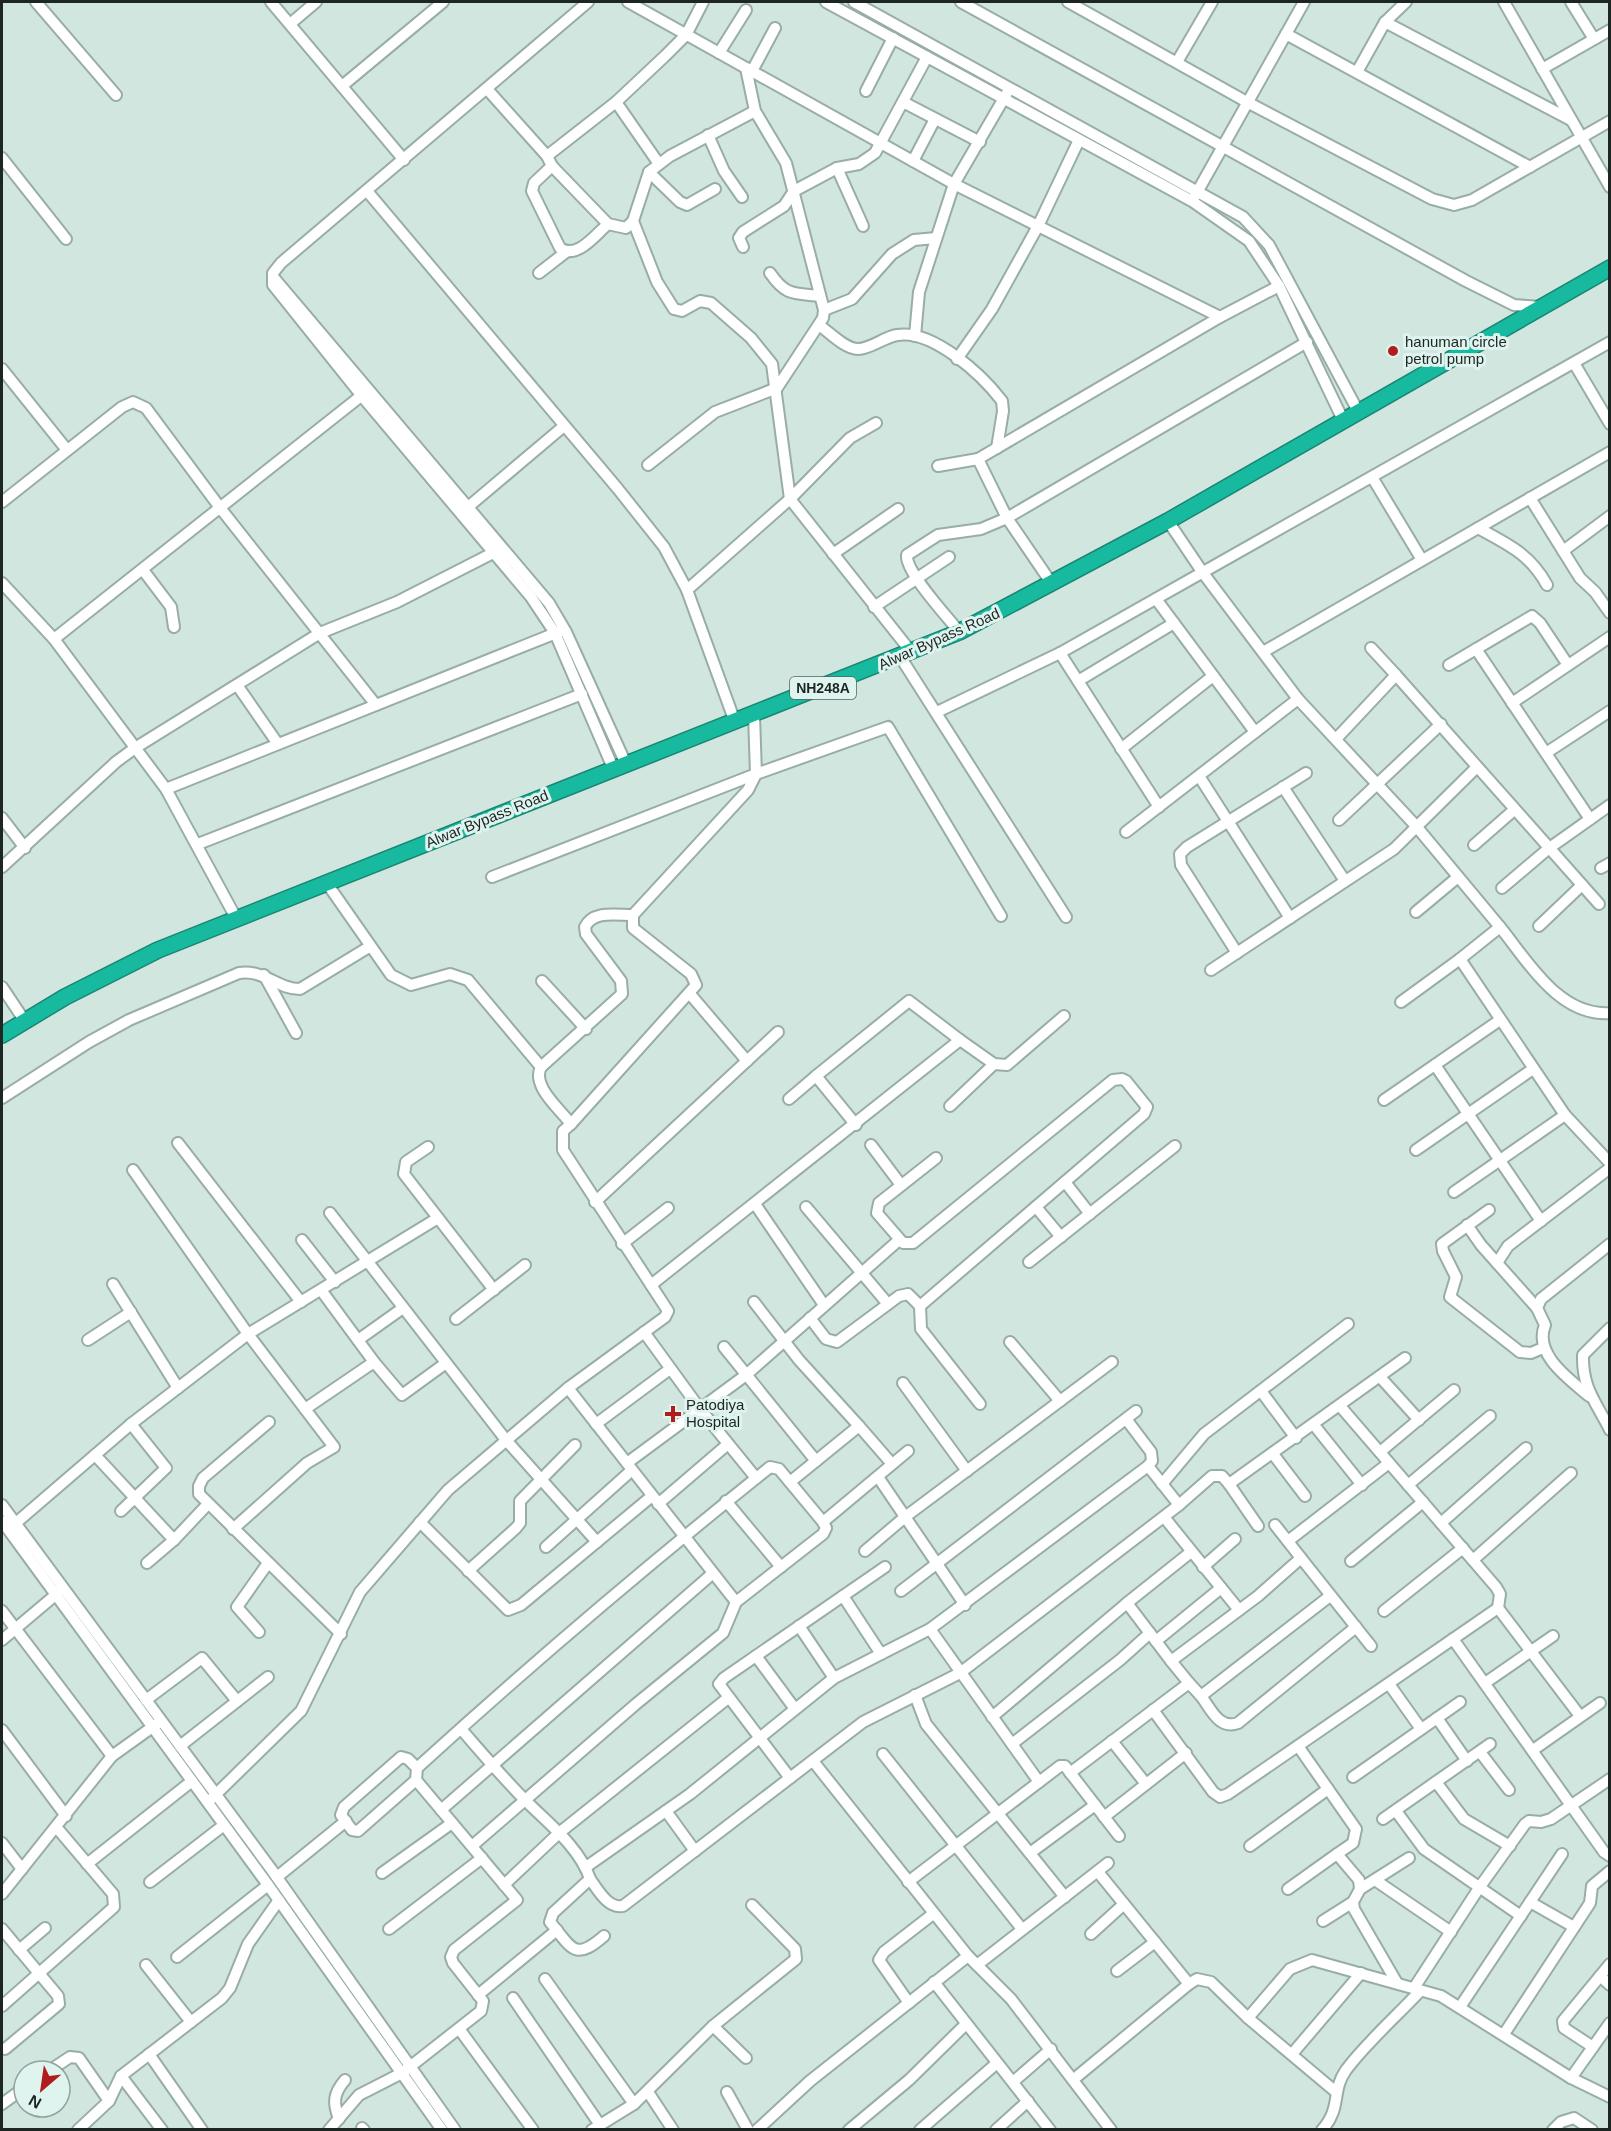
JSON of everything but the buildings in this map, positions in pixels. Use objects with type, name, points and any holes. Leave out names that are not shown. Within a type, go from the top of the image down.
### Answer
[{"type":"highway","name":"Alwar Bypass Road","points":[[2,1035],[24,1020],[110,972],[236,918],[906,655],[959,632],[1168,521],[1610,268]]},
{"type":"street","points":[[36,2],[116,95]]},
{"type":"street","points":[[271,2],[404,160]]},
{"type":"street","points":[[290,24],[316,2]]},
{"type":"street","points":[[342,86],[443,2]]},
{"type":"street","points":[[588,2],[281,263],[275,269],[274,278],[493,553],[560,631],[582,694],[619,766]]},
{"type":"street","points":[[628,2],[954,184],[1220,317]]},
{"type":"street","points":[[566,252],[560,248],[532,191],[534,183],[549,161],[616,102],[686,35],[704,2]]},
{"type":"street","points":[[826,2],[1079,140],[1243,217],[1269,245],[1358,411]]},
{"type":"street","points":[[854,2],[1010,88],[1195,196],[1249,241],[1279,286],[1343,420]]},
{"type":"street","points":[[961,2],[1466,281],[1514,305],[1541,307]]},
{"type":"street","points":[[1068,2],[1247,102],[1431,199],[1454,205],[1472,200],[1610,121]]},
{"type":"street","points":[[1177,62],[1212,2]]},
{"type":"street","points":[[1195,196],[1304,2]]},
{"type":"street","points":[[1357,72],[1385,22],[1406,2]]},
{"type":"street","points":[[1504,2],[1610,187]]},
{"type":"street","points":[[1571,2],[1594,39]]},
{"type":"street","points":[[719,53],[746,10]]},
{"type":"street","points":[[1385,22],[1571,120]]},
{"type":"street","points":[[648,465],[715,412],[777,388],[819,325],[824,310],[786,163],[755,111],[749,70],[775,28]]},
{"type":"street","points":[[1542,69],[1610,30]]},
{"type":"street","points":[[1286,33],[1530,167]]},
{"type":"street","points":[[866,92],[893,39]]},
{"type":"street","points":[[742,247],[739,238],[743,232],[784,206],[794,191],[837,168],[860,164],[875,153],[927,57]]},
{"type":"street","points":[[915,336],[919,292],[954,184],[1010,88]]},
{"type":"street","points":[[487,89],[549,161],[608,224],[626,228],[633,221],[649,172],[708,135],[755,111]]},
{"type":"street","points":[[616,102],[659,164]]},
{"type":"street","points":[[903,102],[980,142]]},
{"type":"street","points":[[913,161],[935,119]]},
{"type":"street","points":[[708,135],[724,171],[742,197]]},
{"type":"street","points":[[957,359],[992,309],[1038,226],[1079,140]]},
{"type":"street","points":[[2,158],[66,239]]},
{"type":"street","points":[[837,168],[863,226]]},
{"type":"street","points":[[649,172],[680,202],[687,205],[715,189]]},
{"type":"street","points":[[367,191],[664,547],[687,590],[735,722]]},
{"type":"street","points":[[633,221],[657,282],[674,309],[682,311],[700,301],[711,303],[752,338],[772,364],[790,499],[874,607],[906,655],[938,712],[1066,916]]},
{"type":"street","points":[[539,273],[566,252],[577,251],[608,224]]},
{"type":"street","points":[[824,310],[852,298],[892,254],[914,240],[936,238]]},
{"type":"street","points":[[770,273],[780,287],[788,293],[820,296]]},
{"type":"street","points":[[938,466],[978,459],[1220,317],[1279,286]]},
{"type":"street","points":[[819,325],[850,347],[858,349],[897,335],[915,336],[942,345],[1002,401],[1004,411],[997,448]]},
{"type":"street","points":[[959,632],[917,578],[907,560],[907,555],[915,548],[938,535],[981,529],[1007,518],[1307,342]]},
{"type":"street","points":[[938,712],[1060,653],[1610,342]]},
{"type":"street","points":[[1574,363],[1610,424]]},
{"type":"street","points":[[2,369],[67,450]]},
{"type":"street","points":[[365,392],[468,507],[549,603],[619,766]]},
{"type":"street","points":[[54,639],[221,509],[365,392]]},
{"type":"street","points":[[2,502],[67,450],[133,402],[146,408],[221,509],[376,705]]},
{"type":"street","points":[[687,590],[790,499],[850,438],[876,423]]},
{"type":"street","points":[[468,507],[564,426]]},
{"type":"street","points":[[1263,652],[1610,452]]},
{"type":"street","points":[[978,459],[1007,518],[1052,584]]},
{"type":"street","points":[[1372,477],[1422,560]]},
{"type":"street","points":[[1530,498],[1580,578],[1595,592],[1610,613]]},
{"type":"street","points":[[833,554],[898,509]]},
{"type":"street","points":[[1563,551],[1610,516]]},
{"type":"street","points":[[1168,521],[1203,573],[1298,699],[1416,826],[1552,989],[1571,1004],[1610,1013]]},
{"type":"street","points":[[1479,528],[1533,562],[1547,585]]},
{"type":"street","points":[[2,867],[116,762],[135,748],[320,633],[397,602],[493,553]]},
{"type":"street","points":[[874,607],[949,557]]},
{"type":"street","points":[[143,570],[171,607],[174,627]]},
{"type":"street","points":[[2,583],[54,639],[166,789],[198,844],[236,918]]},
{"type":"street","points":[[1156,599],[1255,732]]},
{"type":"street","points":[[1449,665],[1532,616],[1540,622],[1568,665]]},
{"type":"street","points":[[1078,681],[1174,623]]},
{"type":"street","points":[[166,789],[560,631]]},
{"type":"street","points":[[1512,703],[1610,638]]},
{"type":"street","points":[[1371,648],[1599,904]]},
{"type":"street","points":[[1476,649],[1590,819]]},
{"type":"street","points":[[1060,653],[1159,807]]},
{"type":"street","points":[[1336,739],[1396,675]]},
{"type":"street","points":[[1121,749],[1213,676]]},
{"type":"street","points":[[237,685],[278,744]]},
{"type":"street","points":[[198,844],[582,694]]},
{"type":"street","points":[[1126,832],[1298,699]]},
{"type":"street","points":[[212,1798],[297,1716],[308,1700],[341,1634],[353,1602],[366,1583],[448,1490],[568,1388],[665,1317],[668,1311],[622,1244],[563,1150],[563,1131],[696,985],[695,978],[633,927],[633,915],[733,808],[756,774],[754,715]]},
{"type":"street","points":[[1546,753],[1608,717]]},
{"type":"street","points":[[1339,820],[1441,724]]},
{"type":"street","points":[[492,877],[756,774],[888,727],[1001,916]]},
{"type":"street","points":[[1211,970],[1394,849],[1476,768]]},
{"type":"street","points":[[1237,953],[1181,865],[1180,854],[1187,847],[1306,773]]},
{"type":"street","points":[[1198,776],[1290,918]]},
{"type":"street","points":[[1283,787],[1345,881]]},
{"type":"street","points":[[1502,888],[1548,849],[1610,806]]},
{"type":"street","points":[[1474,845],[1514,810]]},
{"type":"street","points":[[2,818],[25,848]]},
{"type":"street","points":[[1416,912],[1458,877]]},
{"type":"street","points":[[326,882],[369,946],[392,975],[411,985],[450,974],[468,980],[541,1067]]},
{"type":"street","points":[[1539,926],[1582,885]]},
{"type":"street","points":[[571,1124],[539,1083],[537,1075],[541,1067],[618,1000],[623,989],[621,981],[586,934],[585,927],[592,917],[633,915]]},
{"type":"street","points":[[1401,1002],[1500,927]]},
{"type":"street","points":[[2,1098],[88,1042],[129,1020],[239,973],[252,971],[291,988],[300,988],[369,946]]},
{"type":"street","points":[[1460,958],[1564,1115],[1610,1163]]},
{"type":"street","points":[[264,975],[296,1033]]},
{"type":"street","points":[[542,981],[586,1029]]},
{"type":"street","points":[[2,987],[24,1020]]},
{"type":"street","points":[[690,994],[747,1061]]},
{"type":"street","points":[[789,1099],[909,1001],[994,1064],[1007,1065],[1064,1016]]},
{"type":"street","points":[[1384,1100],[1500,1020]]},
{"type":"street","points":[[595,1202],[778,1032]]},
{"type":"street","points":[[651,1285],[856,1125],[960,1040]]},
{"type":"street","points":[[950,1106],[994,1064]]},
{"type":"street","points":[[1435,1065],[1541,1221]]},
{"type":"street","points":[[1416,1150],[1533,1069]]},
{"type":"street","points":[[816,1076],[856,1125]]},
{"type":"street","points":[[920,1306],[1144,1114],[1146,1104],[1122,1078],[1113,1080],[913,1243],[899,1240],[877,1213],[877,1208],[901,1185],[936,1158]]},
{"type":"street","points":[[1454,1192],[1564,1115]]},
{"type":"street","points":[[178,1143],[301,1302]]},
{"type":"street","points":[[871,1145],[901,1185]]},
{"type":"street","points":[[1029,1262],[1175,1146]]},
{"type":"street","points":[[428,1147],[406,1162],[404,1174],[494,1290]]},
{"type":"street","points":[[1497,1263],[1508,1246],[1610,1168]]},
{"type":"street","points":[[133,1170],[248,1334],[334,1447],[307,1462],[233,1529]]},
{"type":"street","points":[[1065,1182],[1090,1214]]},
{"type":"street","points":[[755,1204],[824,1305]]},
{"type":"street","points":[[806,1207],[888,1304]]},
{"type":"street","points":[[1036,1207],[1061,1237]]},
{"type":"street","points":[[622,1244],[668,1208]]},
{"type":"street","points":[[1489,1210],[1442,1244],[1443,1251],[1456,1277],[1450,1294],[1451,1300],[1520,1352],[1531,1353],[1543,1348]]},
{"type":"street","points":[[330,1213],[506,1440],[597,1542]]},
{"type":"street","points":[[8,1525],[131,1424],[248,1334],[438,1218]]},
{"type":"street","points":[[1467,1225],[1537,1308],[1545,1325],[1540,1337],[1543,1348],[1567,1377],[1589,1396],[1609,1427]]},
{"type":"street","points":[[302,1240],[334,1282]]},
{"type":"street","points":[[546,1547],[629,1467],[746,1375],[899,1240]]},
{"type":"street","points":[[1537,1308],[1541,1299],[1610,1244]]},
{"type":"street","points":[[456,1319],[525,1264]]},
{"type":"street","points":[[113,1284],[178,1388]]},
{"type":"street","points":[[321,1290],[374,1362],[402,1395],[446,1363]]},
{"type":"street","points":[[810,1318],[826,1339],[837,1342],[904,1294],[920,1306]]},
{"type":"street","points":[[754,1302],[784,1342],[892,1464]]},
{"type":"street","points":[[920,1306],[921,1329],[980,1404]]},
{"type":"street","points":[[358,1340],[403,1308]]},
{"type":"street","points":[[88,1340],[131,1312]]},
{"type":"street","points":[[1162,1484],[1204,1434],[1348,1324]]},
{"type":"street","points":[[1589,1396],[1582,1371],[1583,1355],[1610,1329]]},
{"type":"street","points":[[644,1332],[700,1409],[756,1478]]},
{"type":"street","points":[[1010,1342],[1060,1401]]},
{"type":"street","points":[[724,1347],[816,1461]]},
{"type":"street","points":[[1229,1485],[1405,1358]]},
{"type":"street","points":[[305,1409],[374,1362]]},
{"type":"street","points":[[865,1551],[905,1517],[1112,1362]]},
{"type":"street","points":[[596,1424],[670,1369]]},
{"type":"street","points":[[1380,1377],[1419,1420]]},
{"type":"street","points":[[903,1383],[967,1471]]},
{"type":"street","points":[[568,1388],[736,1602]]},
{"type":"street","points":[[1380,1452],[1454,1390]]},
{"type":"street","points":[[1261,1391],[1296,1438]]},
{"type":"street","points":[[1340,1406],[1500,1594],[1498,1608],[1580,1716]]},
{"type":"street","points":[[901,1591],[1136,1411]]},
{"type":"street","points":[[1408,1485],[1490,1416]]},
{"type":"street","points":[[586,1867],[666,1811],[834,1678],[930,1629],[1148,1466],[1152,1461],[1151,1452],[1126,1419]]},
{"type":"street","points":[[269,1422],[203,1478],[199,1486],[200,1494],[207,1505],[341,1634]]},
{"type":"street","points":[[120,1511],[166,1468],[131,1424]]},
{"type":"street","points":[[1314,1425],[1362,1485]]},
{"type":"street","points":[[790,1482],[859,1426]]},
{"type":"street","points":[[420,1522],[502,1606],[508,1610],[515,1609],[597,1542],[728,1444]]},
{"type":"street","points":[[468,1571],[516,1528],[520,1523],[520,1501],[541,1477],[575,1445]]},
{"type":"street","points":[[1441,1523],[1526,1448]]},
{"type":"street","points":[[823,1522],[908,1450]]},
{"type":"street","points":[[1274,1454],[1305,1496]]},
{"type":"street","points":[[95,1455],[174,1540]]},
{"type":"street","points":[[1288,1541],[1389,1463]]},
{"type":"street","points":[[417,1768],[408,1759],[401,1757],[344,1807],[341,1815],[352,1830],[358,1831],[416,1780],[417,1768],[683,1536],[774,1466],[823,1522],[826,1528],[823,1534],[736,1602],[723,1633],[636,1704],[526,1802],[472,1846]]},
{"type":"street","points":[[1148,1466],[1179,1505]]},
{"type":"street","points":[[1473,1560],[1571,1473]]},
{"type":"street","points":[[460,1729],[526,1802],[559,1833],[586,1867],[590,1880],[609,1904],[617,1907],[623,1906],[863,1722],[960,1672],[1164,1517],[1212,1476],[1222,1476],[1258,1526]]},
{"type":"street","points":[[878,1477],[965,1605]]},
{"type":"street","points":[[726,1502],[781,1567]]},
{"type":"street","points":[[1351,1561],[1423,1502]]},
{"type":"street","points":[[2,1505],[8,1525],[146,1700],[157,1724],[180,1746],[212,1798],[225,1825],[268,1885],[406,2070],[455,2130]]},
{"type":"street","points":[[147,1563],[174,1540],[207,1505]]},
{"type":"street","points":[[1164,1517],[1239,1610]]},
{"type":"street","points":[[1275,1526],[1371,1646]]},
{"type":"street","points":[[1203,1567],[1235,1539]]},
{"type":"street","points":[[1384,1611],[1463,1548]]},
{"type":"street","points":[[992,1717],[1191,1552]]},
{"type":"street","points":[[1171,1661],[1239,1610],[1301,1557]]},
{"type":"street","points":[[259,1632],[237,1607],[268,1563]]},
{"type":"street","points":[[790,1778],[719,1684],[885,1567]]},
{"type":"street","points":[[441,1810],[712,1574]]},
{"type":"street","points":[[1012,1744],[1120,1660],[1221,1588]]},
{"type":"street","points":[[2,1640],[60,1592]]},
{"type":"street","points":[[60,1592],[157,1724],[192,1781],[212,1798],[277,1877],[406,2070],[442,2130]]},
{"type":"street","points":[[843,1596],[880,1654]]},
{"type":"street","points":[[1201,1696],[1330,1596]]},
{"type":"street","points":[[1127,1603],[1222,1723],[1229,1726],[1238,1723],[1356,1627]]},
{"type":"street","points":[[1153,1710],[1213,1792],[1220,1797],[1228,1794],[1498,1608]]},
{"type":"street","points":[[2,1611],[112,1756]]},
{"type":"street","points":[[799,1626],[834,1678]]},
{"type":"street","points":[[930,1629],[1039,1782]]},
{"type":"street","points":[[1485,1683],[1553,1636]]},
{"type":"street","points":[[1453,1639],[1604,1852],[1610,1856]]},
{"type":"street","points":[[756,1656],[795,1709]]},
{"type":"street","points":[[146,1700],[202,1658],[237,1701]]},
{"type":"street","points":[[180,1746],[268,1677]]},
{"type":"street","points":[[1070,1773],[1189,1683]]},
{"type":"street","points":[[1389,1684],[1421,1729]]},
{"type":"street","points":[[915,1695],[926,1725],[1065,1897]]},
{"type":"street","points":[[504,1885],[559,1833],[728,1698]]},
{"type":"street","points":[[1353,1777],[1460,1702]]},
{"type":"street","points":[[1533,1750],[1600,1703]]},
{"type":"street","points":[[1437,1718],[1467,1761]]},
{"type":"street","points":[[2,1894],[57,1828],[112,1756],[157,1724]]},
{"type":"street","points":[[2,1730],[66,1816]]},
{"type":"street","points":[[1112,1741],[1146,1784]]},
{"type":"street","points":[[1383,1820],[1490,1744]]},
{"type":"street","points":[[1288,1889],[1353,1843],[1356,1829],[1298,1746]]},
{"type":"street","points":[[1480,1752],[1509,1790]]},
{"type":"street","points":[[1104,1817],[1186,1753]]},
{"type":"street","points":[[883,1754],[1022,1929]]},
{"type":"street","points":[[813,1761],[933,1914],[968,1956],[1011,1999],[1112,2130]]},
{"type":"street","points":[[908,1882],[1060,1766],[1065,1766],[1119,1836]]},
{"type":"street","points":[[1322,2130],[1334,2114],[1338,2103],[1336,2092],[1346,2070],[1417,1990],[1479,1888],[1530,1821],[1540,1822],[1551,1819],[1610,1779]]},
{"type":"street","points":[[329,2130],[359,2095],[406,2070],[460,2030],[483,2007],[483,2001],[453,1963],[451,1957],[454,1950],[517,1900],[416,1780]]},
{"type":"street","points":[[87,1864],[192,1781]]},
{"type":"street","points":[[1436,1782],[1464,1819],[1510,1846]]},
{"type":"street","points":[[1250,1846],[1328,1789]]},
{"type":"street","points":[[1030,1853],[1095,1805]]},
{"type":"street","points":[[666,1811],[695,1851]]},
{"type":"street","points":[[1396,1811],[1424,1849],[1521,1916]]},
{"type":"street","points":[[277,1877],[346,1821]]},
{"type":"street","points":[[382,1874],[452,1823]]},
{"type":"street","points":[[150,1882],[225,1825]]},
{"type":"street","points":[[2,2006],[114,1907],[112,1894],[57,1828]]},
{"type":"street","points":[[2,1843],[22,1869]]},
{"type":"street","points":[[1323,1921],[1353,1902],[1359,1889],[1359,1880],[1336,1854]]},
{"type":"street","points":[[1460,2007],[1562,1854]]},
{"type":"street","points":[[389,1929],[482,1858]]},
{"type":"street","points":[[1359,1889],[1409,1858]]},
{"type":"street","points":[[977,1965],[1108,1863]]},
{"type":"street","points":[[1504,2034],[1590,1903],[1592,1886],[1610,1871]]},
{"type":"street","points":[[1098,1872],[1189,1984]]},
{"type":"street","points":[[590,1880],[550,1917],[557,1930],[575,1950],[581,1952],[588,1949],[604,1936]]},
{"type":"street","points":[[1375,1880],[1451,1932]]},
{"type":"street","points":[[177,1957],[268,1885]]},
{"type":"street","points":[[78,2130],[110,2101],[122,2076],[222,1998],[230,1988],[248,1944],[279,1900]]},
{"type":"street","points":[[1353,1902],[1354,1909],[1397,1983]]},
{"type":"street","points":[[1530,1902],[1574,1927]]},
{"type":"street","points":[[1091,1934],[1124,1904]]},
{"type":"street","points":[[513,1998],[596,2127],[634,2104],[713,2026],[795,1959],[795,1949],[752,1905]]},
{"type":"street","points":[[909,2002],[879,1960],[884,1952],[933,1914]]},
{"type":"street","points":[[19,1950],[45,1928]]},
{"type":"street","points":[[2,1929],[58,1995],[59,2004],[4,2049]]},
{"type":"street","points":[[478,1995],[557,1930]]},
{"type":"street","points":[[1117,1971],[1155,1942]]},
{"type":"street","points":[[757,2130],[810,2081],[968,1956]]},
{"type":"street","points":[[1248,2018],[1290,1969],[1299,1963],[1312,1960],[1441,1996],[1571,2078],[1610,2097]]},
{"type":"street","points":[[1593,2047],[1564,2028],[1563,2021],[1610,1964]]},
{"type":"street","points":[[146,1965],[191,2022]]},
{"type":"street","points":[[1292,2054],[1361,1973]]},
{"type":"street","points":[[1600,1976],[1610,1985]]},
{"type":"street","points":[[545,1979],[634,2104]]},
{"type":"street","points":[[1074,2079],[1197,1979],[1211,1982],[1248,2018],[1336,2092]]},
{"type":"street","points":[[934,1982],[1050,2130]]},
{"type":"street","points":[[1571,2078],[1610,2023]]},
{"type":"street","points":[[849,2130],[909,2080],[966,2024]]},
{"type":"street","points":[[713,2026],[746,2058]]},
{"type":"street","points":[[460,2030],[533,2130]]},
{"type":"street","points":[[1012,2082],[1051,2049]]},
{"type":"street","points":[[149,2054],[202,2130]]},
{"type":"street","points":[[67,2059],[79,2058],[110,2101]]},
{"type":"street","points":[[920,2130],[997,2063]]},
{"type":"street","points":[[122,2076],[162,2130]]},
{"type":"street","points":[[339,2119],[334,2103],[335,2096],[345,2080]]},
{"type":"street","points":[[648,2092],[674,2130]]},
{"type":"street","points":[[727,2092],[748,2130]]},
{"type":"street","points":[[996,2130],[1028,2101]]},
{"type":"street","points":[[1553,2130],[1561,2122],[1574,2118],[1592,2130]]},
{"type":"place","name":"hanuman circle petrol pump","points":[[1393,351]]},
{"type":"place","name":"Patodiya Hospital","points":[[673,1414]]}]
